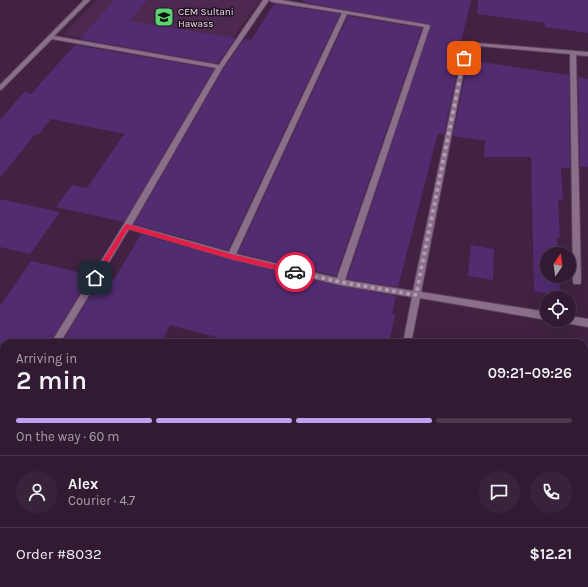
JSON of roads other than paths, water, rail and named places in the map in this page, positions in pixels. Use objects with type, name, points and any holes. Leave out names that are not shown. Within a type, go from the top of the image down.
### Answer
[{"type":"street","points":[[0,88],[87,0]]},
{"type":"street","points":[[57,339],[127,226],[220,68],[266,0]]},
{"type":"street","points":[[272,0],[427,26],[340,282]]},
{"type":"street","points":[[231,256],[345,12]]},
{"type":"street","points":[[50,37],[220,68]]},
{"type":"street","points":[[408,339],[467,43],[588,54]]},
{"type":"street","points":[[573,53],[577,282]]},
{"type":"street","points":[[127,226],[231,256],[340,282],[540,315]]},
{"type":"street","points":[[576,321],[588,323]]},
{"type":"place","name":"CEM Sultani Hawass","points":[[164,17]]}]
